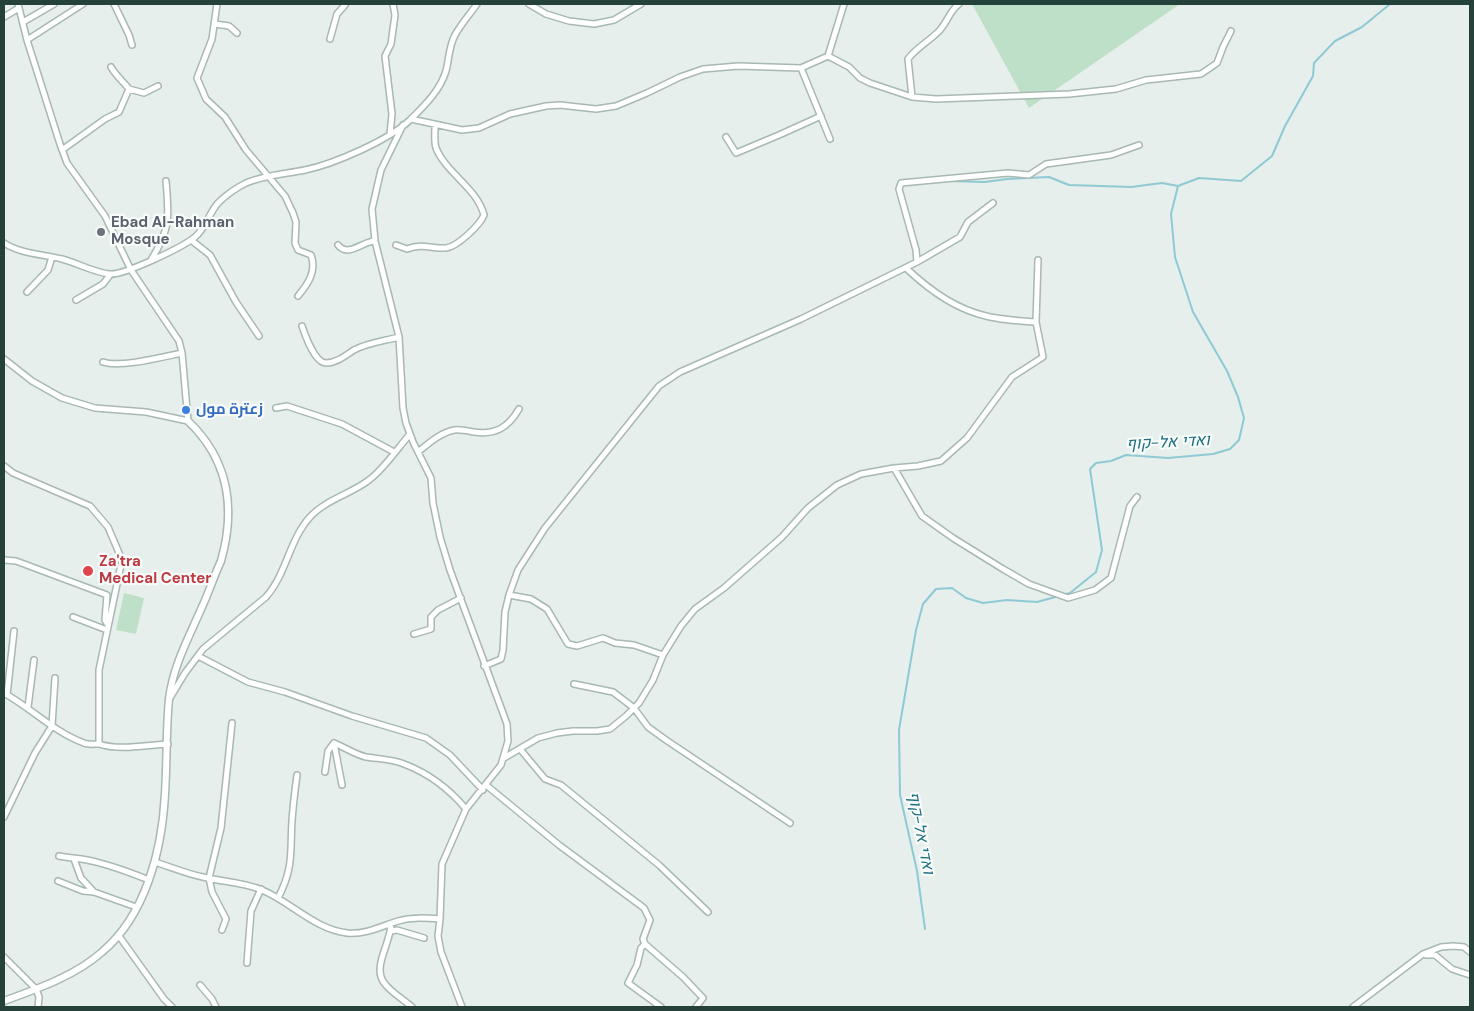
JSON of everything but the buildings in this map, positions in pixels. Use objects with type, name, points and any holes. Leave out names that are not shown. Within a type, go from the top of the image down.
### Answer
[{"type":"street","points":[[23,22],[54,4]]},
{"type":"street","points":[[27,40],[83,4]]},
{"type":"street","points":[[114,4],[132,45]]},
{"type":"street","points":[[218,4],[212,39],[197,78],[206,99],[225,117],[246,150],[286,196],[294,213],[296,222],[295,243],[298,250],[311,255],[314,262],[314,270],[307,285],[298,296]]},
{"type":"street","points":[[330,39],[337,14],[345,6],[344,4]]},
{"type":"street","points":[[390,134],[392,114],[385,56],[392,44],[395,15],[393,4]]},
{"type":"street","points":[[4,243],[14,249],[52,257],[110,275],[131,270],[191,240],[203,228],[218,203],[246,184],[268,176],[304,170],[336,161],[390,134],[411,119],[434,95],[446,72],[455,36],[477,4]]},
{"type":"street","points":[[529,4],[546,14],[569,21],[594,24],[614,20],[641,4]]},
{"type":"street","points":[[411,119],[462,130],[479,128],[510,114],[546,106],[560,104],[596,109],[616,106],[680,77],[703,69],[738,66],[801,68],[828,56],[844,4]]},
{"type":"street","points":[[912,97],[908,59],[914,50],[939,32],[953,8],[959,4]]},
{"type":"street","points":[[4,17],[19,6],[27,40],[67,163],[105,216],[131,270],[179,341],[182,353],[188,421]]},
{"type":"street","points":[[215,24],[229,26],[237,33]]},
{"type":"street","points":[[828,56],[849,67],[860,78],[870,83],[912,97],[936,99],[1069,94],[1116,89],[1146,80],[1201,74],[1218,63],[1231,31]]},
{"type":"street","points":[[111,67],[129,89],[144,93],[158,86]]},
{"type":"street","points":[[801,68],[830,139]]},
{"type":"street","points":[[62,150],[119,112],[129,89]]},
{"type":"street","points":[[726,137],[736,153],[779,136],[821,116]]},
{"type":"street","points":[[403,125],[381,170],[372,209],[375,241],[399,337],[402,408],[410,434],[431,478],[433,502],[440,537],[484,666],[507,724],[508,741],[502,765],[466,809],[442,864],[438,936],[441,952],[462,1007]]},
{"type":"street","points":[[396,245],[407,249],[414,246],[450,248],[481,222],[484,215],[480,204],[443,160],[436,147],[435,125]]},
{"type":"street","points":[[917,262],[916,250],[899,189],[901,183],[1008,173],[1029,175],[1046,164],[1111,155],[1139,145]]},
{"type":"street","points":[[150,260],[161,244],[169,216],[166,181]]},
{"type":"street","points":[[484,666],[501,660],[505,612],[518,570],[545,528],[660,386],[680,372],[801,319],[917,262],[960,237],[968,222],[993,203]]},
{"type":"street","points":[[191,240],[210,255],[236,302],[259,336]]},
{"type":"street","points":[[338,245],[341,250],[346,251],[368,241],[375,241]]},
{"type":"street","points":[[27,292],[48,270],[52,257]]},
{"type":"street","points":[[504,758],[538,738],[573,731],[610,729],[634,708],[653,680],[663,655],[680,626],[695,609],[724,588],[782,537],[808,508],[837,485],[861,474],[941,461],[968,438],[1012,377],[1043,357],[1036,322],[1038,260]]},
{"type":"street","points":[[906,268],[936,293],[963,310],[987,317],[1036,322]]},
{"type":"street","points":[[76,300],[103,284],[110,275]]},
{"type":"street","points":[[302,326],[313,351],[321,362],[327,363],[342,358],[355,350],[399,337]]},
{"type":"street","points":[[103,362],[109,364],[134,362],[182,353]]},
{"type":"street","points":[[4,359],[32,381],[62,398],[95,408],[146,412],[188,421],[199,432],[210,448],[224,476],[230,507],[221,561],[174,672],[169,700],[162,834],[149,880],[119,936],[101,953],[81,967],[36,989],[4,1001]]},
{"type":"street","points":[[276,408],[287,406],[342,424],[394,452]]},
{"type":"street","points":[[418,452],[436,437],[455,430],[480,433],[499,430],[513,420],[519,409]]},
{"type":"street","points":[[169,700],[185,672],[203,649],[266,597],[274,588],[282,575],[298,534],[311,515],[322,506],[370,479],[410,434]]},
{"type":"street","points":[[4,466],[14,473],[90,506],[108,527],[122,560],[99,670],[99,744]]},
{"type":"street","points":[[894,468],[922,516],[953,538],[1029,584],[1068,598],[1095,590],[1111,578],[1130,506],[1137,497]]},
{"type":"street","points":[[4,560],[16,561],[107,595],[105,620],[108,628]]},
{"type":"street","points":[[509,595],[531,599],[546,609],[568,644],[576,646],[603,638],[614,643],[634,645],[663,655]]},
{"type":"street","points":[[414,634],[431,629],[431,617],[438,610],[460,598]]},
{"type":"street","points":[[73,617],[108,628]]},
{"type":"street","points":[[14,630],[5,694],[28,707],[52,726],[85,744],[121,747],[168,744]]},
{"type":"street","points":[[198,656],[248,682],[285,692],[352,716],[426,738],[450,755],[484,788],[644,908],[650,920],[643,939],[645,944],[703,998],[696,1007]]},
{"type":"street","points":[[28,707],[34,660]]},
{"type":"street","points":[[4,818],[35,753],[52,726],[55,678]]},
{"type":"street","points":[[574,684],[613,692],[634,708],[648,727],[790,823]]},
{"type":"street","points":[[222,930],[226,919],[212,892],[209,878],[221,828],[232,723]]},
{"type":"street","points":[[334,743],[365,756],[386,758],[406,764],[434,780],[453,794],[466,809]]},
{"type":"street","points":[[326,772],[328,751],[334,743]]},
{"type":"street","points":[[334,743],[342,785]]},
{"type":"street","points":[[520,749],[544,779],[560,785],[568,791],[659,865],[708,912]]},
{"type":"street","points":[[278,898],[286,882],[292,858],[292,823],[297,774]]},
{"type":"street","points":[[59,856],[74,860],[86,860],[120,869],[149,880]]},
{"type":"street","points":[[74,860],[81,878],[94,892]]},
{"type":"street","points":[[155,862],[209,878],[241,882],[261,889],[319,924],[348,933],[365,932],[417,917],[440,919]]},
{"type":"street","points":[[58,881],[83,891],[94,892],[136,906]]},
{"type":"street","points":[[247,963],[251,911],[261,889]]},
{"type":"street","points":[[391,924],[391,931],[380,969],[381,979],[386,986],[412,1007]]},
{"type":"street","points":[[391,931],[397,930],[424,938]]},
{"type":"street","points":[[119,936],[164,999],[172,1007]]},
{"type":"street","points":[[645,944],[641,948],[637,965],[628,983],[661,1007]]},
{"type":"street","points":[[1353,1007],[1423,954],[1441,947],[1453,946],[1464,947],[1470,952]]},
{"type":"street","points":[[1423,954],[1434,955],[1452,969],[1470,975]]},
{"type":"street","points":[[4,957],[36,989],[39,997],[38,1007]]},
{"type":"street","points":[[200,985],[216,1007]]},
{"type":"green space","points":[[972,4],[1180,4],[1029,108]]},
{"type":"green space","points":[[124,593],[144,598],[136,634],[116,630]]},
{"type":"waterway","name":"ואדי אל-קוף","points":[[1063,595],[1070,593],[1096,572],[1102,550],[1090,469],[1096,463],[1111,461],[1126,455],[1168,458],[1213,454],[1230,449],[1239,440],[1244,418],[1238,397],[1227,371],[1193,312],[1175,257],[1171,214],[1178,186],[1199,178],[1241,181],[1272,156],[1285,126],[1313,76],[1314,63],[1335,41],[1362,27],[1390,4]]},
{"type":"waterway","points":[[949,181],[985,182],[1049,177],[1069,185],[1131,187],[1162,183],[1178,186]]},
{"type":"waterway","name":"ואדי אל-קוף","points":[[925,929],[917,871],[900,795],[899,730],[916,630],[923,604],[936,589],[952,588],[966,598],[983,603],[1007,600],[1037,602],[1059,596]]},
{"type":"place","name":"Ebad Al-Rahman Mosque","points":[[101,232]]},
{"type":"place","name":"زعترة مول","points":[[186,410]]},
{"type":"place","name":"Za'tra Medical Center","points":[[88,571]]}]
